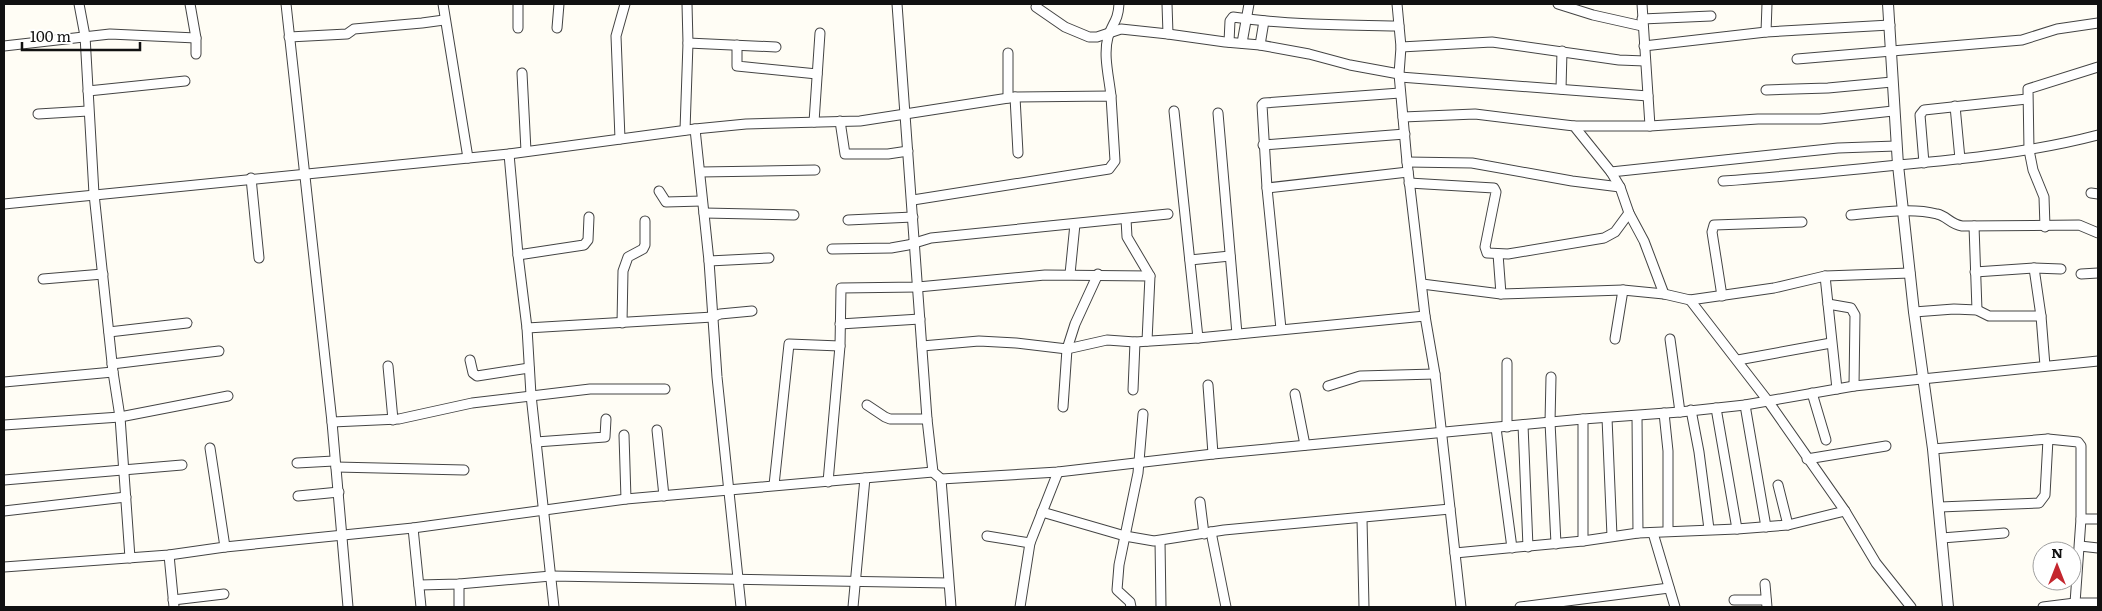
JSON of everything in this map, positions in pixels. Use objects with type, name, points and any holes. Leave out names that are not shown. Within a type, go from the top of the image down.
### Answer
[{"type":"street","points":[[80,4],[85,36],[94,194],[104,274],[112,368],[120,417],[130,558]]},
{"type":"street","points":[[190,4],[196,38],[196,54]]},
{"type":"street","points":[[286,4],[332,422],[348,607]]},
{"type":"street","points":[[443,4],[444,20],[468,158]]},
{"type":"street","points":[[518,4],[518,28]]},
{"type":"street","points":[[557,28],[559,4]]},
{"type":"street","points":[[620,139],[616,36],[625,4]]},
{"type":"street","points":[[686,4],[690,130],[700,172],[709,261],[717,377],[741,607]]},
{"type":"street","points":[[898,4],[927,419],[933,472],[941,479],[1058,472],[1212,454],[1441,434],[1583,419],[1680,412],[1745,405],[1854,386],[2098,361]]},
{"type":"street","points":[[913,200],[1109,169],[1115,161],[1106,47],[1109,34],[1119,15],[1120,4]]},
{"type":"street","points":[[1167,4],[1168,34]]},
{"type":"street","points":[[1242,43],[1249,4]]},
{"type":"street","points":[[1397,4],[1401,47],[1400,93],[1406,162],[1425,316],[1435,374],[1461,607]]},
{"type":"street","points":[[1558,4],[1592,15],[1642,23],[1711,16]]},
{"type":"street","points":[[1642,4],[1650,126]]},
{"type":"street","points":[[1766,32],[1767,4]]},
{"type":"street","points":[[1888,4],[1892,51],[1893,111],[1902,211],[1940,507],[1948,607]]},
{"type":"street","points":[[1036,6],[1078,34],[1097,37],[1128,29],[1260,45],[1309,54],[1399,75],[1648,96]]},
{"type":"street","points":[[1230,42],[1231,18],[1399,26]]},
{"type":"street","points":[[289,37],[347,34],[354,29],[444,20]]},
{"type":"street","points":[[1260,45],[1264,21]]},
{"type":"street","points":[[1797,59],[2022,40],[2057,29],[2098,24]]},
{"type":"street","points":[[1644,46],[1766,32],[1890,25]]},
{"type":"street","points":[[814,122],[820,33]]},
{"type":"street","points":[[4,46],[110,34],[196,38]]},
{"type":"street","points":[[1401,47],[1492,42],[1619,60],[1645,61]]},
{"type":"street","points":[[688,43],[776,47]]},
{"type":"street","points":[[737,45],[737,66],[817,74]]},
{"type":"street","points":[[1562,51],[1562,89]]},
{"type":"street","points":[[1008,53],[1018,153]]},
{"type":"street","points":[[2045,226],[2044,197],[2033,170],[2029,150],[2028,89],[2098,67]]},
{"type":"street","points":[[522,73],[526,151]]},
{"type":"street","points":[[88,91],[184,82]]},
{"type":"street","points":[[1766,90],[1828,88],[1892,82]]},
{"type":"street","points":[[1281,329],[1266,188],[1261,110],[1264,103],[1400,93]]},
{"type":"street","points":[[4,204],[251,178],[410,165],[746,124],[840,121],[905,116],[1012,98],[1111,96]]},
{"type":"street","points":[[1924,163],[1920,115],[1922,112],[1955,106],[2027,99]]},
{"type":"street","points":[[1955,106],[1960,158]]},
{"type":"street","points":[[38,114],[88,111]]},
{"type":"street","points":[[1174,111],[1198,338]]},
{"type":"street","points":[[1403,117],[1475,114],[1574,126],[1650,126],[1758,119],[1820,119],[1893,111]]},
{"type":"street","points":[[1218,113],[1237,334]]},
{"type":"street","points":[[840,121],[845,154],[888,154],[908,151]]},
{"type":"street","points":[[1574,126],[1620,186],[1629,213],[1644,241],[1664,294]]},
{"type":"street","points":[[1263,145],[1405,134]]},
{"type":"street","points":[[1723,181],[1799,176],[1924,163],[2029,150],[2098,135]]},
{"type":"street","points":[[1611,172],[1838,148],[1896,146]]},
{"type":"street","points":[[509,154],[527,328],[531,395],[545,509],[554,607]]},
{"type":"street","points":[[1406,162],[1472,163],[1554,178],[1620,186]]},
{"type":"street","points":[[700,172],[815,170]]},
{"type":"street","points":[[1266,188],[1408,172]]},
{"type":"street","points":[[251,178],[259,258]]},
{"type":"street","points":[[1409,183],[1494,188],[1496,192],[1485,251],[1487,253],[1498,254],[1604,238],[1615,232],[1629,213]]},
{"type":"street","points":[[659,191],[666,202],[702,201]]},
{"type":"street","points":[[1851,215],[1902,211],[1935,213],[1941,215],[1954,225],[2079,226],[2098,233]]},
{"type":"street","points":[[704,213],[794,215]]},
{"type":"street","points":[[832,249],[891,248],[931,238],[1168,214]]},
{"type":"street","points":[[518,255],[584,245],[588,240],[589,217]]},
{"type":"street","points":[[848,220],[913,217]]},
{"type":"street","points":[[1126,219],[1127,237],[1150,276],[1147,341]]},
{"type":"street","points":[[622,323],[623,271],[628,257],[643,249],[645,244],[645,221]]},
{"type":"street","points":[[1722,296],[1712,232],[1714,226],[1802,222]]},
{"type":"street","points":[[1070,274],[1075,224]]},
{"type":"street","points":[[1974,226],[1977,310]]},
{"type":"street","points":[[1498,254],[1501,294]]},
{"type":"street","points":[[1190,260],[1230,256]]},
{"type":"street","points":[[709,261],[769,258]]},
{"type":"street","points":[[1975,272],[2034,268],[2062,269]]},
{"type":"street","points":[[2034,268],[2041,316],[2045,366]]},
{"type":"street","points":[[1422,284],[1501,294],[1623,290],[1664,294],[1690,300],[1774,288],[1825,276],[1910,273]]},
{"type":"street","points":[[2081,274],[2098,273]]},
{"type":"street","points":[[43,279],[104,274]]},
{"type":"street","points":[[828,482],[840,346],[841,288],[918,287],[1070,274],[1150,276]]},
{"type":"street","points":[[1063,407],[1067,350],[1075,324],[1098,274]]},
{"type":"street","points":[[1825,276],[1837,389]]},
{"type":"street","points":[[1615,340],[1623,290]]},
{"type":"street","points":[[1690,300],[1768,401],[1845,511],[1876,562],[1911,607]]},
{"type":"street","points":[[1828,304],[1851,308],[1855,315],[1854,386]]},
{"type":"street","points":[[1914,312],[1954,309],[1977,310],[1988,316],[2041,316]]},
{"type":"street","points":[[527,328],[712,317],[720,314],[752,311]]},
{"type":"street","points":[[922,346],[979,341],[1016,343],[1067,350],[1107,340],[1134,342],[1198,338],[1425,316]]},
{"type":"street","points":[[840,324],[920,319]]},
{"type":"street","points":[[109,332],[187,323]]},
{"type":"street","points":[[1670,339],[1680,412]]},
{"type":"street","points":[[1133,390],[1134,342]]},
{"type":"street","points":[[1738,360],[1831,343]]},
{"type":"street","points":[[774,484],[789,344],[840,346]]},
{"type":"street","points":[[4,382],[112,368],[219,351]]},
{"type":"street","points":[[470,360],[473,373],[477,376],[529,368]]},
{"type":"street","points":[[1507,363],[1508,427]]},
{"type":"street","points":[[388,366],[394,420]]},
{"type":"street","points":[[1328,386],[1360,376],[1435,374]]},
{"type":"street","points":[[1551,377],[1550,422],[1556,544]]},
{"type":"street","points":[[1208,385],[1212,454]]},
{"type":"street","points":[[332,422],[394,420],[450,407],[531,395],[609,388],[665,389]]},
{"type":"street","points":[[1295,394],[1305,446]]},
{"type":"street","points":[[1812,394],[1826,440]]},
{"type":"street","points":[[4,425],[120,417],[228,396]]},
{"type":"street","points":[[867,405],[884,418],[927,419]]},
{"type":"street","points":[[1745,405],[1766,527]]},
{"type":"street","points":[[1716,408],[1737,529]]},
{"type":"street","points":[[1691,410],[1699,452],[1709,529]]},
{"type":"street","points":[[1664,413],[1668,450],[1668,531]]},
{"type":"street","points":[[1131,607],[1130,602],[1117,590],[1119,565],[1140,462],[1143,414]]},
{"type":"street","points":[[1637,416],[1638,533]]},
{"type":"street","points":[[1607,418],[1612,536]]},
{"type":"street","points":[[536,442],[605,437],[606,419]]},
{"type":"street","points":[[1583,419],[1583,541]]},
{"type":"street","points":[[1523,425],[1528,547]]},
{"type":"street","points":[[1496,428],[1512,548]]},
{"type":"street","points":[[657,430],[664,496]]},
{"type":"street","points":[[624,435],[626,499]]},
{"type":"street","points":[[1933,449],[2048,439],[2078,442],[2081,446],[2080,541]]},
{"type":"street","points":[[1940,507],[2039,503],[2045,496],[2048,439]]},
{"type":"street","points":[[1807,459],[1886,446]]},
{"type":"street","points":[[210,448],[225,547]]},
{"type":"street","points":[[297,463],[464,470]]},
{"type":"street","points":[[4,480],[182,465]]},
{"type":"street","points":[[4,568],[169,555],[225,547],[342,536],[626,499],[730,491],[774,484],[828,482],[933,472]]},
{"type":"street","points":[[1020,607],[1030,543],[1058,472]]},
{"type":"street","points":[[853,607],[865,478]]},
{"type":"street","points":[[941,479],[951,607]]},
{"type":"street","points":[[1778,485],[1788,524]]},
{"type":"street","points":[[298,496],[339,492]]},
{"type":"street","points":[[4,511],[126,497]]},
{"type":"street","points":[[1200,502],[1226,607]]},
{"type":"street","points":[[1042,512],[1125,536],[1160,541],[1207,533],[1450,509]]},
{"type":"street","points":[[1455,553],[1556,544],[1638,533],[1766,527],[1845,511]]},
{"type":"street","points":[[2081,519],[2098,518]]},
{"type":"street","points":[[1362,519],[1364,607]]},
{"type":"street","points":[[414,528],[421,607]]},
{"type":"street","points":[[1653,533],[1675,607]]},
{"type":"street","points":[[1942,538],[2004,533]]},
{"type":"street","points":[[987,536],[1030,543]]},
{"type":"street","points":[[1160,541],[1161,607]]},
{"type":"street","points":[[2082,546],[2098,548]]},
{"type":"street","points":[[169,555],[174,604],[224,594]]},
{"type":"street","points":[[419,585],[459,584],[551,576],[948,583]]},
{"type":"street","points":[[459,584],[459,607]]},
{"type":"street","points":[[1734,600],[1766,603],[1765,584]]},
{"type":"street","points":[[1520,607],[1586,603],[1669,588]]},
{"type":"street","points":[[2075,603],[2076,591]]},
{"type":"street","points":[[2043,607],[2075,603],[2098,603]]}]
